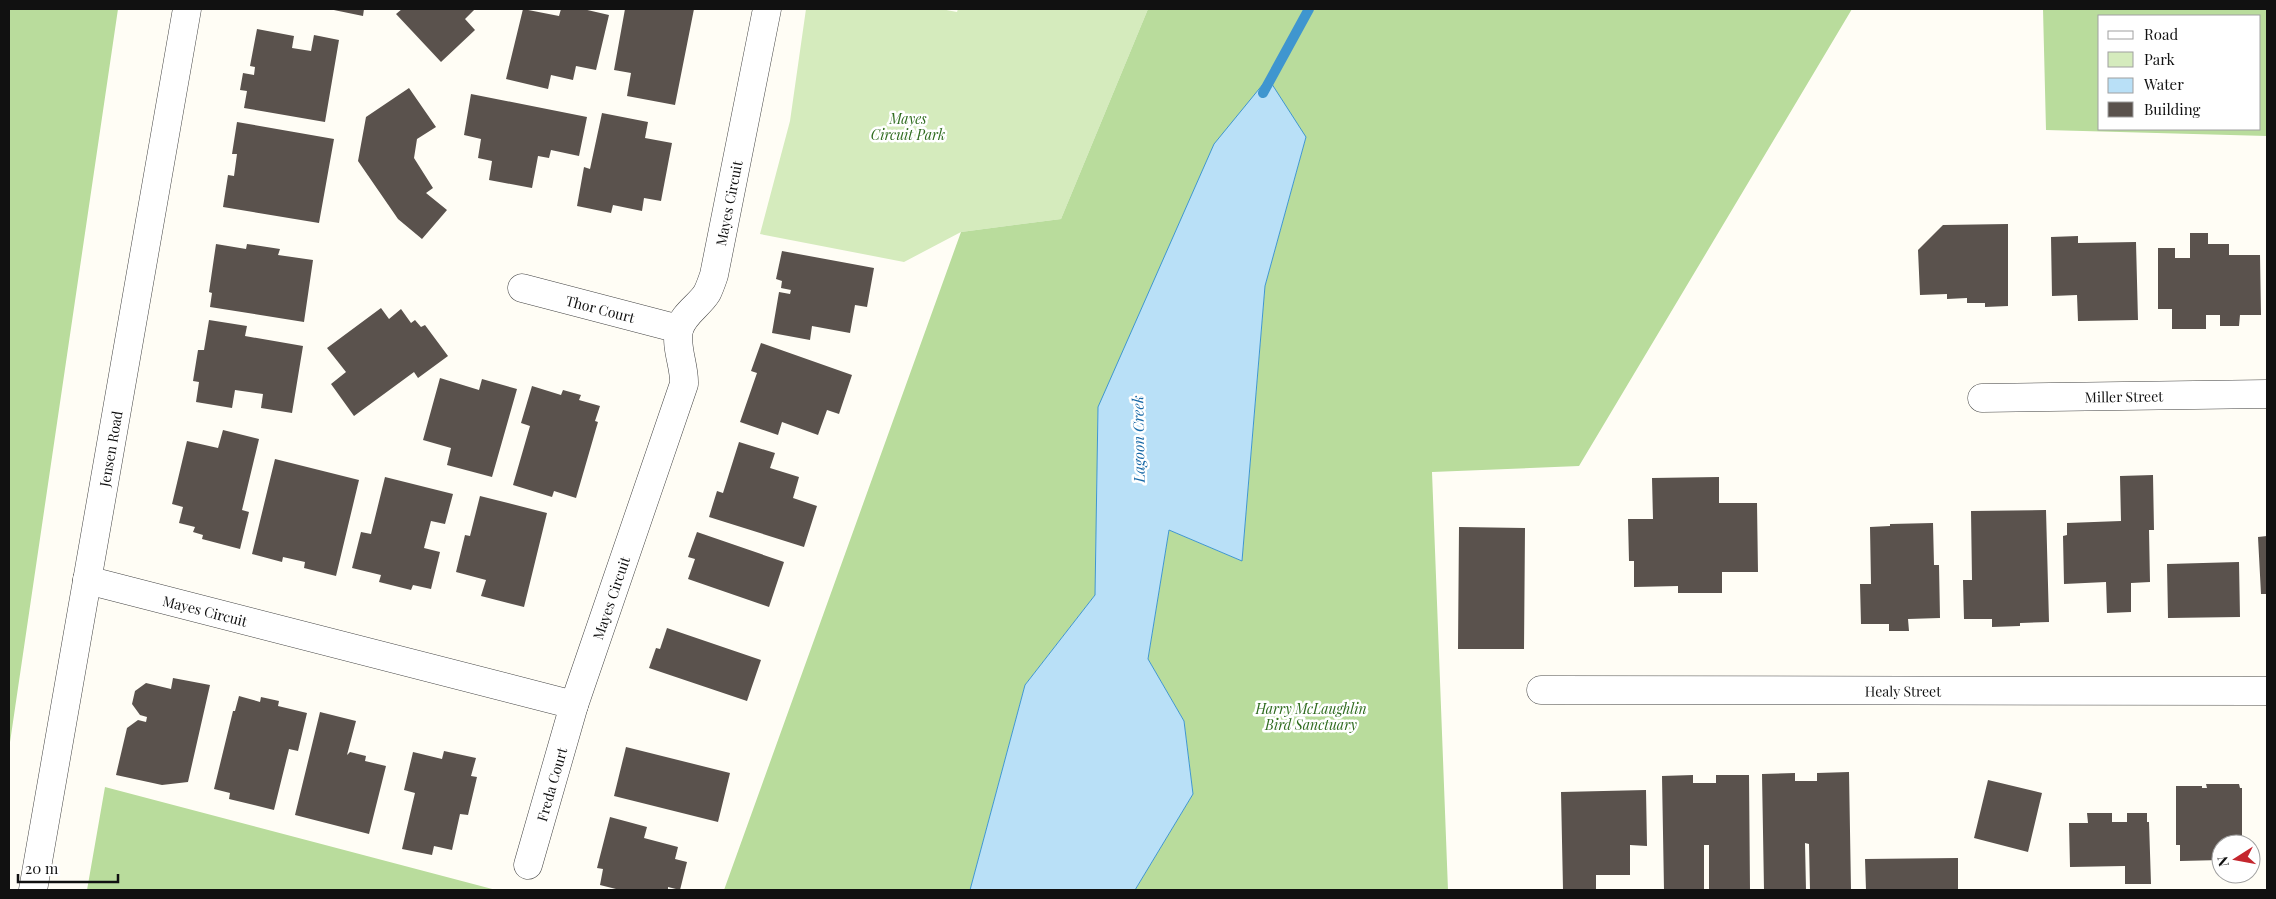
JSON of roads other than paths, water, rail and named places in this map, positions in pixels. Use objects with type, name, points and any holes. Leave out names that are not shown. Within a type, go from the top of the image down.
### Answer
[{"type":"street","name":"Jensen Road","points":[[33,890],[187,9]]},
{"type":"street","name":"Mayes Circuit","points":[[87,580],[574,705],[684,384],[685,374],[678,339],[679,329],[684,319],[706,294],[714,274],[767,9]]},
{"type":"street","name":"Thor Court","points":[[522,288],[679,329]]},
{"type":"street","name":"Miller Street","points":[[1982,398],[2267,394]]},
{"type":"street","name":"Healy Street","points":[[1541,690],[2267,691]]},
{"type":"street","name":"Freda Court","points":[[528,865],[574,705]]},
{"type":"water","points":[[1268,78],[1306,137],[1265,286],[1242,561],[1169,530],[1148,659],[1184,721],[1193,794],[1135,890],[970,890],[1025,685],[1095,595],[1098,407],[1214,144]]},
{"type":"waterway","name":"Lagoon Creek","points":[[1263,93],[1309,9]]},
{"type":"park label","name":"Mayes Circuit Park","points":[[908,126]]},
{"type":"park label","name":"Harry McLaughlin Bird Sanctuary","points":[[1311,716]]}]
